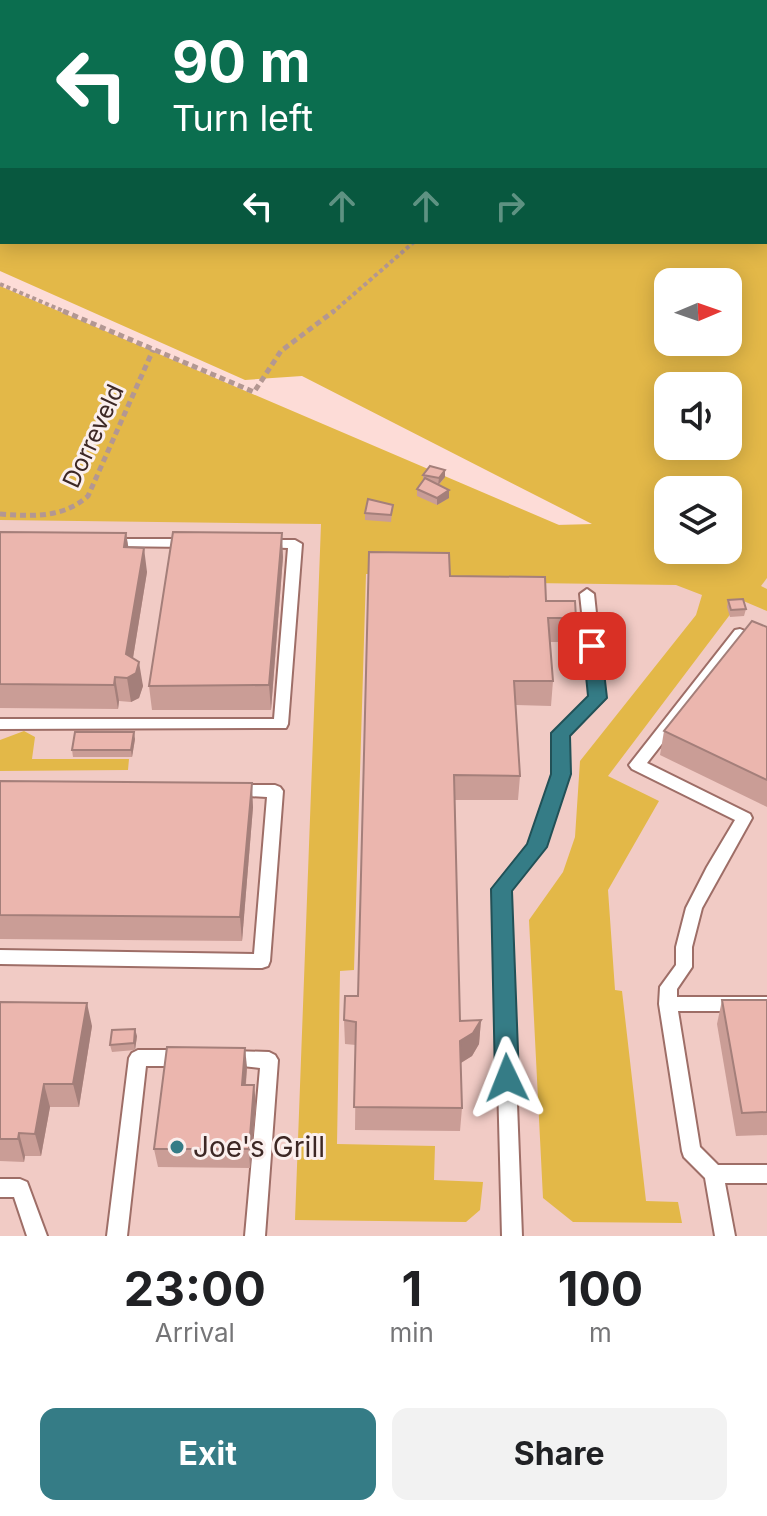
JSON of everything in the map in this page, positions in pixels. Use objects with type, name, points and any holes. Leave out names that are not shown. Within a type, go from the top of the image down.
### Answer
[{"type":"lane","points":[[93,543],[202,543]]},
{"type":"lane","points":[[0,724],[281,724],[295,544],[249,544]]},
{"type":"lane","points":[[512,1236],[501,889],[536,847],[561,774],[561,733],[598,698],[587,594]]},
{"type":"lane","points":[[725,1236],[714,1174],[691,1151],[668,1004],[669,987],[684,967],[682,945],[687,919],[744,818],[637,765],[740,634],[767,646]]},
{"type":"lane","points":[[0,957],[262,961],[275,791],[215,791]]},
{"type":"lane","points":[[668,1004],[767,1004]]},
{"type":"lane","points":[[117,1236],[138,1058],[269,1060],[255,1236]]},
{"type":"lane","points":[[714,1174],[767,1174]]},
{"type":"lane","points":[[0,1188],[20,1188],[37,1236]]},
{"type":"path","points":[[0,284],[254,392],[281,351],[337,309],[412,244]]},
{"type":"path","name":"Dorreveld","points":[[0,514],[55,515],[70,513],[80,506],[88,496],[153,350]]},
{"type":"shaded area","points":[[0,244],[767,244],[767,578],[761,586],[767,589],[767,611],[741,600],[608,776],[659,801],[608,890],[615,990],[622,991],[646,1201],[678,1202],[682,1223],[573,1222],[543,1198],[529,920],[563,872],[575,837],[580,761],[696,615],[702,595],[676,585],[533,583],[452,598],[450,574],[366,574],[354,970],[340,971],[337,1144],[435,1146],[434,1180],[483,1182],[480,1210],[466,1222],[295,1220],[321,524],[0,520],[0,286],[559,525],[592,524],[302,376],[245,380],[0,271]]},
{"type":"shaded area","points":[[0,518],[594,525],[654,556],[654,564],[670,564],[735,597],[767,546],[767,1236],[0,1236]]},
{"type":"shaded area","points":[[24,731],[35,737],[32,759],[129,759],[128,770],[0,771],[0,740]]},
{"type":"building","points":[[430,466],[445,470],[439,478],[423,475]]},
{"type":"building","points":[[425,478],[449,490],[437,498],[417,489]]},
{"type":"building","points":[[368,499],[393,505],[391,515],[365,513]]},
{"type":"building","points":[[0,532],[126,533],[124,547],[144,548],[126,654],[139,662],[136,673],[127,678],[115,677],[114,685],[0,684]]},
{"type":"building","points":[[173,532],[282,533],[269,685],[149,686]]},
{"type":"building","points":[[369,552],[449,553],[450,576],[545,577],[546,601],[575,601],[576,618],[548,618],[553,681],[514,681],[520,776],[454,775],[460,1021],[481,1020],[473,1033],[460,1041],[462,1108],[354,1107],[356,1022],[344,1020],[345,996],[358,996]]},
{"type":"building","points":[[743,599],[746,609],[731,610],[728,600]]},
{"type":"building","points":[[752,621],[767,627],[767,780],[664,731]]},
{"type":"building","points":[[75,732],[134,732],[131,750],[72,750]]},
{"type":"building","points":[[0,781],[252,783],[240,917],[0,915]]},
{"type":"building","points":[[722,1000],[767,1000],[767,1112],[742,1113]]},
{"type":"building","points":[[0,1002],[87,1003],[73,1084],[44,1084],[35,1134],[19,1133],[18,1139],[0,1139]]},
{"type":"building","points":[[135,1029],[134,1043],[110,1045],[112,1030]]},
{"type":"building","points":[[167,1047],[245,1048],[242,1085],[254,1085],[249,1149],[154,1149]]},
{"type":"place","name":"Joe's Grill","points":[[177,1147]]},
{"type":"route","points":[[507,1078],[501,889],[536,847],[561,774],[561,733],[598,698],[592,646]]}]
